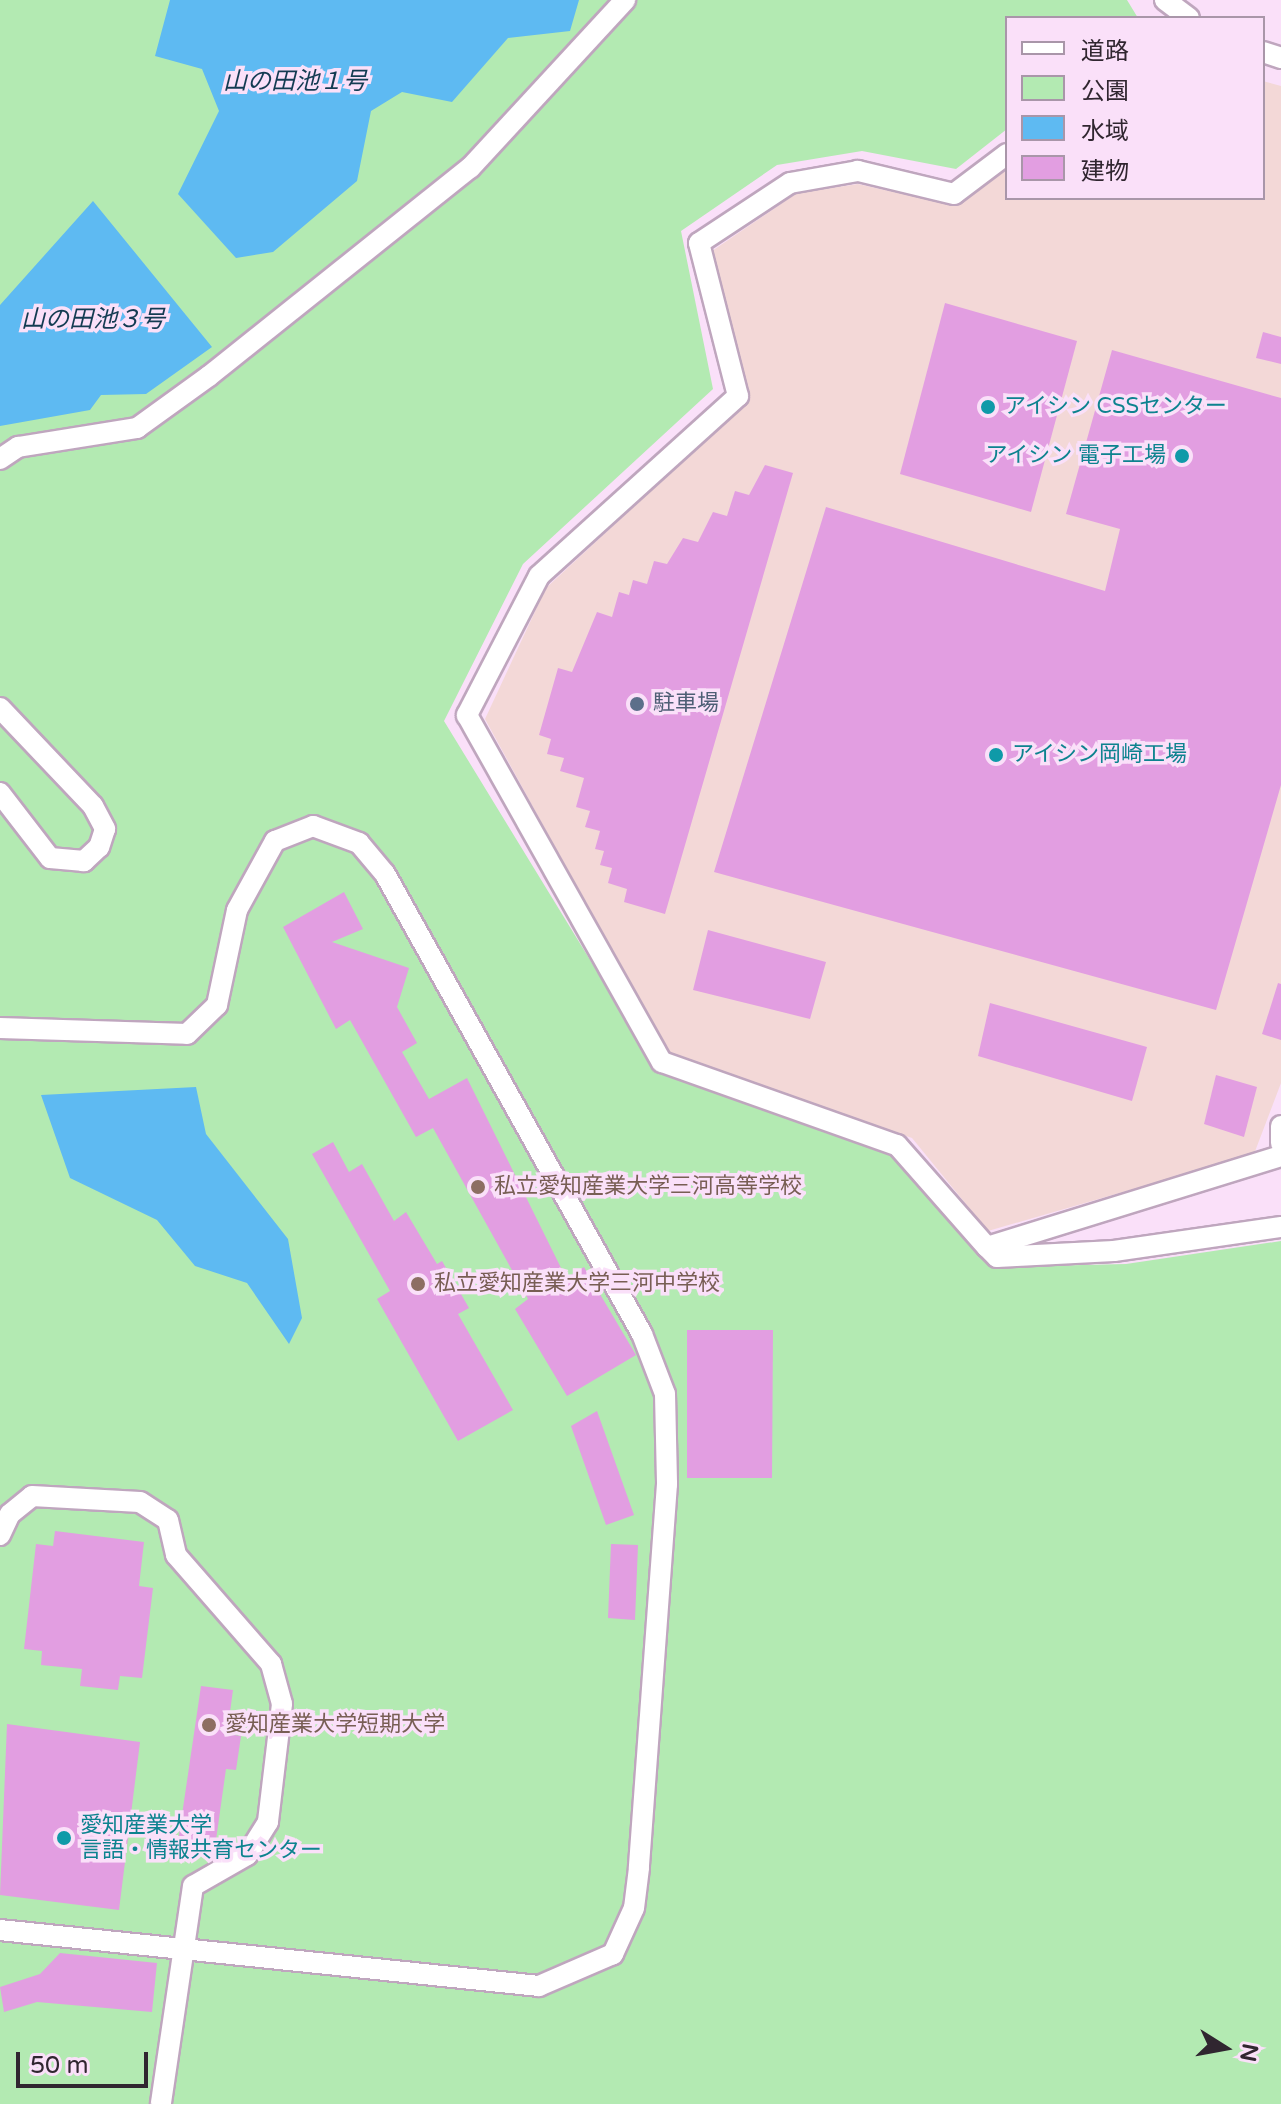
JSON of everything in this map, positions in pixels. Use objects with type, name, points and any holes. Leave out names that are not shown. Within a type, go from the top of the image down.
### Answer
[{"type":"street","points":[[0,459],[18,447],[137,428],[209,376],[470,168],[625,0]]},
{"type":"street","points":[[1165,0],[1186,16]]},
{"type":"street","points":[[1005,156],[954,194],[858,171],[790,183],[699,243],[738,396],[539,576],[467,715],[662,1062],[897,1145],[997,1257],[1114,1251],[1281,1227]]},
{"type":"street","points":[[0,708],[93,806],[105,829],[99,847],[75,863],[50,858],[0,793]]},
{"type":"street","points":[[0,1028],[187,1034],[217,1005],[237,910],[256,865],[294,829],[336,829],[385,874],[642,1334],[665,1394],[667,1484],[639,1868],[634,1908],[613,1954],[539,1986],[0,1930]]},
{"type":"street","points":[[1281,1126],[1281,1143]]},
{"type":"street","points":[[987,1247],[1281,1156]]},
{"type":"street","points":[[0,1535],[10,1514],[32,1496],[140,1502],[168,1520],[176,1555],[271,1664],[282,1704],[268,1822],[247,1855],[193,1886],[161,2104]]},
{"type":"shaded area","points":[[1265,82],[1281,86],[1281,1083],[1254,1154],[988,1231],[912,1138],[668,1054],[485,719],[546,588],[748,401],[712,251],[797,193],[858,184],[952,205],[1005,169],[1005,200],[1265,200]]},
{"type":"green space","points":[[0,0],[1127,0],[1137,16],[1005,16],[1005,131],[956,169],[862,151],[777,165],[681,231],[713,389],[523,564],[444,721],[658,1071],[884,1145],[990,1267],[1126,1264],[1281,1241],[1281,2104],[0,2104]]},
{"type":"water","name":"山の田池１号","points":[[170,0],[579,0],[570,31],[508,38],[452,102],[402,92],[371,111],[357,181],[273,252],[236,258],[178,194],[219,111],[202,69],[155,56]]},
{"type":"water","name":"山の田池３号","points":[[93,201],[212,347],[146,394],[101,395],[90,410],[0,426],[0,305]]},
{"type":"water","points":[[196,1087],[206,1134],[288,1239],[302,1318],[289,1344],[247,1283],[195,1266],[157,1220],[70,1178],[41,1095]]},
{"type":"building","name":"アイシン CSSセンター","points":[[945,303],[1077,341],[1031,512],[900,474]]},
{"type":"building","points":[[1263,332],[1281,337],[1281,364],[1256,358]]},
{"type":"building","name":"アイシン岡崎工場","points":[[1112,350],[1281,398],[1281,785],[1216,1010],[714,872],[826,507],[1105,591],[1120,529],[1066,514]]},
{"type":"building","name":"駐車場","points":[[765,465],[793,473],[665,914],[624,902],[627,889],[608,883],[612,868],[600,865],[604,851],[595,849],[600,831],[585,827],[590,811],[576,807],[584,778],[560,771],[564,758],[547,754],[551,739],[539,735],[558,668],[572,672],[597,612],[612,617],[619,592],[629,595],[633,580],[647,584],[654,561],[667,564],[683,538],[698,542],[713,512],[727,516],[735,491],[749,495]]},
{"type":"building","points":[[344,892],[363,929],[332,942],[409,968],[397,1007],[417,1043],[402,1052],[429,1099],[467,1078],[566,1278],[584,1267],[636,1355],[567,1396],[515,1309],[528,1299],[433,1128],[416,1137],[350,1020],[336,1029],[283,927]]},
{"type":"building","points":[[708,930],[826,962],[810,1019],[693,990]]},
{"type":"building","points":[[1278,983],[1281,984],[1281,1040],[1262,1034]]},
{"type":"building","points":[[990,1003],[1147,1047],[1132,1101],[978,1056]]},
{"type":"building","points":[[1216,1075],[1257,1087],[1244,1137],[1204,1124]]},
{"type":"building","points":[[333,1142],[349,1172],[362,1164],[394,1221],[406,1212],[437,1264],[442,1261],[469,1308],[458,1314],[513,1410],[458,1441],[377,1299],[390,1291],[312,1154]]},
{"type":"building","points":[[687,1330],[773,1330],[772,1478],[687,1478]]},
{"type":"building","points":[[597,1411],[634,1515],[606,1525],[571,1426]]},
{"type":"building","points":[[55,1531],[144,1542],[139,1586],[153,1588],[142,1678],[120,1676],[118,1690],[80,1686],[82,1669],[41,1665],[42,1651],[24,1649],[36,1544],[53,1546]]},
{"type":"building","points":[[611,1544],[638,1545],[635,1620],[608,1618]]},
{"type":"building","points":[[201,1686],[233,1690],[227,1734],[241,1736],[236,1770],[226,1769],[215,1847],[178,1842]]},
{"type":"building","name":"愛知産業大学 言語・情報共育センター","points":[[7,1724],[140,1742],[119,1910],[0,1895]]},
{"type":"building","points":[[60,1953],[157,1963],[152,2012],[37,2002],[4,2012],[0,1987],[40,1974]]},
{"type":"place","name":"アイシン CSSセンター","points":[[988,407]]},
{"type":"place","name":"アイシン 電子工場","points":[[1182,456]]},
{"type":"place","name":"駐車場","points":[[637,704]]},
{"type":"place","name":"アイシン岡崎工場","points":[[996,755]]},
{"type":"place","name":"私立愛知産業大学三河高等学校","points":[[478,1187]]},
{"type":"place","name":"私立愛知産業大学三河中学校","points":[[418,1284]]},
{"type":"place","name":"愛知産業大学短期大学","points":[[209,1725]]},
{"type":"place","name":"愛知産業大学 言語・情報共育センター","points":[[64,1838]]}]
